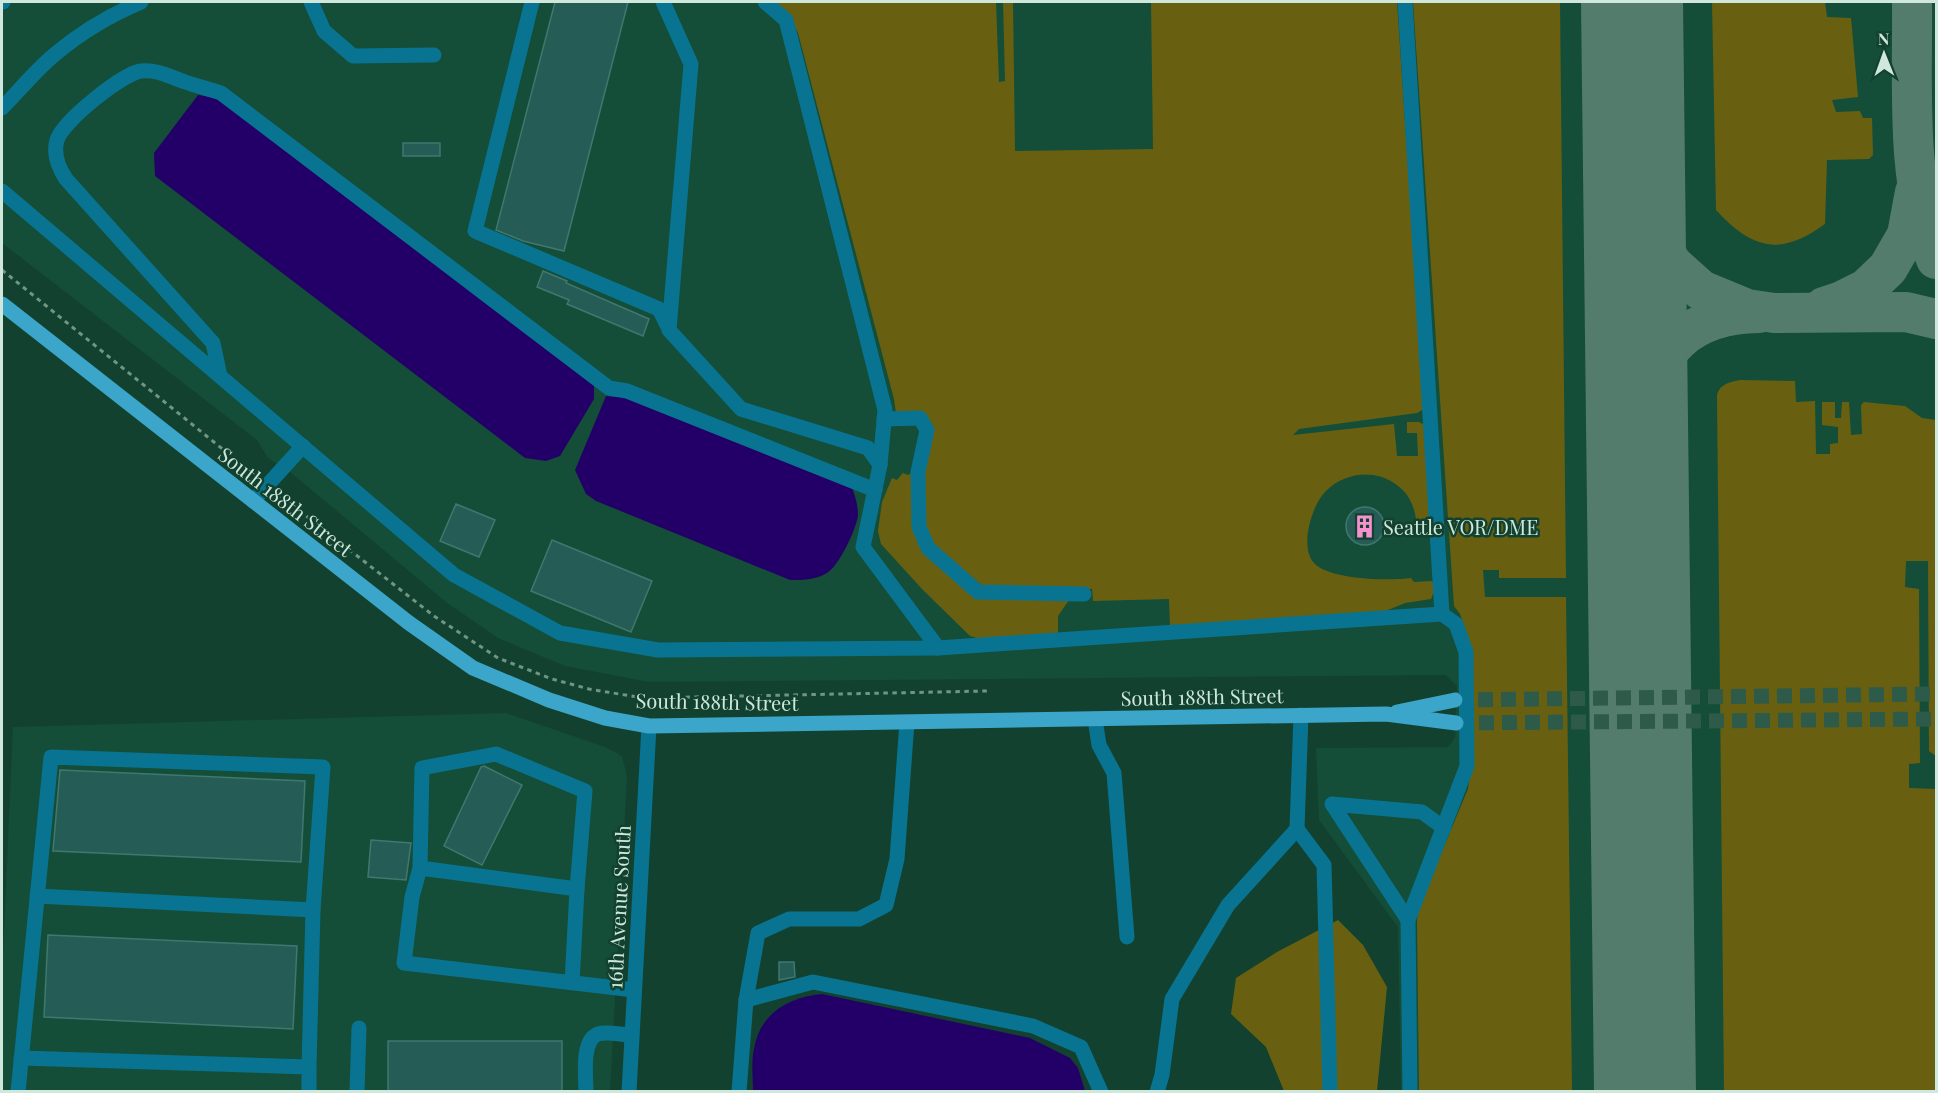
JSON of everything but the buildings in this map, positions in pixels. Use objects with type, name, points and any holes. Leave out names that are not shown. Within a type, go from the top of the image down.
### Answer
[{"type":"main road","name":"South 188th Street","points":[[2,304],[409,623],[473,668],[549,700],[605,718],[649,726],[1386,714],[1456,723]]},
{"type":"main road","name":"South 188th Street","points":[[1386,714],[1455,700]]},
{"type":"street","points":[[2,108],[52,56],[115,7],[141,2]]},
{"type":"street","points":[[311,2],[324,30],[353,56],[435,55]]},
{"type":"street","points":[[532,2],[475,231],[658,309],[669,330],[741,408],[868,448],[880,465]]},
{"type":"street","points":[[663,2],[692,64],[669,330]]},
{"type":"street","points":[[765,2],[786,20],[885,410],[880,465],[863,547],[938,648]]},
{"type":"street","points":[[1405,2],[1442,614]]},
{"type":"street","points":[[220,376],[213,344],[66,179],[56,157],[56,142],[59,135],[78,114],[106,90],[131,73],[154,71],[221,93],[609,388],[627,391],[875,490]]},
{"type":"street","points":[[2,191],[454,575],[560,633],[658,650],[938,648],[1442,614],[1456,624],[1466,652],[1467,766],[1408,920],[1410,1092]]},
{"type":"street","points":[[884,419],[920,418],[927,430],[918,472],[919,527],[927,548],[978,592],[1084,594]]},
{"type":"street","points":[[253,501],[303,446]]},
{"type":"street","points":[[1301,715],[1297,830],[1324,865],[1330,1092]]},
{"type":"street","points":[[1095,719],[1099,745],[1114,773],[1127,937]]},
{"type":"street","points":[[739,1092],[746,1000],[758,933],[789,919],[859,919],[886,904],[897,860],[907,722]]},
{"type":"street","name":"16th Avenue South","points":[[628,1092],[649,726]]},
{"type":"street","points":[[572,983],[585,791],[496,754],[422,768],[420,868],[412,897],[404,963],[572,983],[634,990]]},
{"type":"street","points":[[18,1092],[51,757],[323,767],[313,910],[309,1092]]},
{"type":"street","points":[[1408,920],[1332,804],[1422,812],[1444,828]]},
{"type":"street","points":[[1157,1092],[1162,1075],[1172,999],[1228,905],[1297,830]]},
{"type":"street","points":[[420,868],[577,889]]},
{"type":"street","points":[[37,896],[313,910]]},
{"type":"street","points":[[746,1000],[813,982],[1033,1026],[1081,1047],[1101,1092]]},
{"type":"street","points":[[357,1092],[359,1028]]},
{"type":"street","points":[[586,1092],[587,1046],[591,1038],[600,1034],[632,1035]]},
{"type":"street","points":[[21,1058],[309,1067]]},
{"type":"shaded area","points":[[2,2],[1936,2],[1936,1091],[1401,1091],[1398,927],[1319,820],[1316,748],[1448,747],[1455,738],[1457,686],[1446,675],[649,682],[565,666],[498,638],[446,602],[289,471],[268,458],[257,440],[2,243]]},
{"type":"shaded area","points":[[776,2],[996,2],[999,82],[1005,81],[1003,2],[1013,2],[1015,151],[1153,149],[1151,2],[1397,2],[1424,409],[1417,413],[1299,429],[1293,435],[1394,424],[1397,456],[1418,456],[1417,433],[1407,433],[1407,422],[1419,422],[1425,425],[1433,530],[1417,535],[1416,520],[1410,499],[1394,483],[1377,476],[1359,475],[1341,480],[1321,497],[1309,526],[1308,547],[1314,563],[1333,573],[1360,578],[1411,578],[1414,582],[1431,581],[1437,585],[1431,599],[1405,603],[1383,612],[1170,628],[1169,599],[1093,601],[1092,589],[988,590],[932,545],[925,529],[923,468],[933,427],[896,413],[798,33]]},
{"type":"shaded area","points":[[1413,2],[1560,2],[1566,578],[1499,578],[1499,570],[1483,570],[1485,597],[1566,597],[1572,1091],[1419,1091],[1417,920],[1420,904],[1468,789],[1471,768],[1470,643],[1460,614],[1454,606]]},
{"type":"shaded area","points":[[1712,2],[1825,2],[1827,17],[1851,18],[1858,97],[1832,100],[1836,112],[1860,111],[1863,118],[1872,118],[1873,155],[1869,159],[1827,160],[1825,224],[1794,241],[1767,244],[1754,240],[1729,223],[1716,210]]},
{"type":"shaded area","points":[[198,95],[221,98],[594,384],[594,399],[560,456],[546,461],[525,458],[155,176],[154,153]]},
{"type":"shaded area","points":[[1740,380],[1795,381],[1796,402],[1815,401],[1816,454],[1830,454],[1830,444],[1838,443],[1838,427],[1822,425],[1822,402],[1835,402],[1835,418],[1841,418],[1842,402],[1849,402],[1851,435],[1862,434],[1861,405],[1864,402],[1905,406],[1922,418],[1936,420],[1936,756],[1929,751],[1928,561],[1906,561],[1905,587],[1919,589],[1920,763],[1909,764],[1909,788],[1936,789],[1936,1091],[1724,1091],[1717,396],[1723,386]]},
{"type":"shaded area","points":[[626,395],[850,482],[858,515],[847,546],[837,563],[823,575],[804,580],[790,580],[596,501],[586,494],[575,470],[606,396]]},
{"type":"shaded area","points":[[914,472],[914,526],[977,596],[1069,600],[1058,616],[1058,637],[984,640],[970,636],[922,589],[881,544],[878,531],[882,502],[892,478],[897,480],[903,473],[908,475]]},
{"type":"shaded area","points":[[506,713],[605,747],[622,756],[627,777],[610,1091],[2,1092],[2,979],[13,727]]},
{"type":"shaded area","points":[[1338,920],[1363,945],[1387,987],[1377,1091],[1284,1091],[1266,1047],[1231,1014],[1236,978],[1277,952]]},
{"type":"shaded area","points":[[822,994],[1030,1038],[1070,1058],[1078,1068],[1085,1091],[753,1091],[753,1054],[757,1036],[769,1017],[788,1003]]},
{"type":"taxiway","points":[[1912,2],[1915,164],[1926,228],[1936,259]]},
{"type":"taxiway","points":[[1634,186],[1672,264],[1701,290],[1747,309],[1774,313],[1906,312],[1936,319]]},
{"type":"taxiway","points":[[1824,307],[1866,289],[1888,268],[1907,235],[1915,192]]},
{"type":"taxiway","points":[[1637,415],[1655,372],[1666,354],[1679,340],[1712,320],[1759,313]]},
{"type":"runway","points":[[1632,2],[1645,1092]]},
{"type":"tunnel","points":[[1455,700],[1936,694]]},
{"type":"tunnel","points":[[1456,723],[1936,719]]},
{"type":"place","name":"Seattle VOR/DME","points":[[1365,526]]}]
